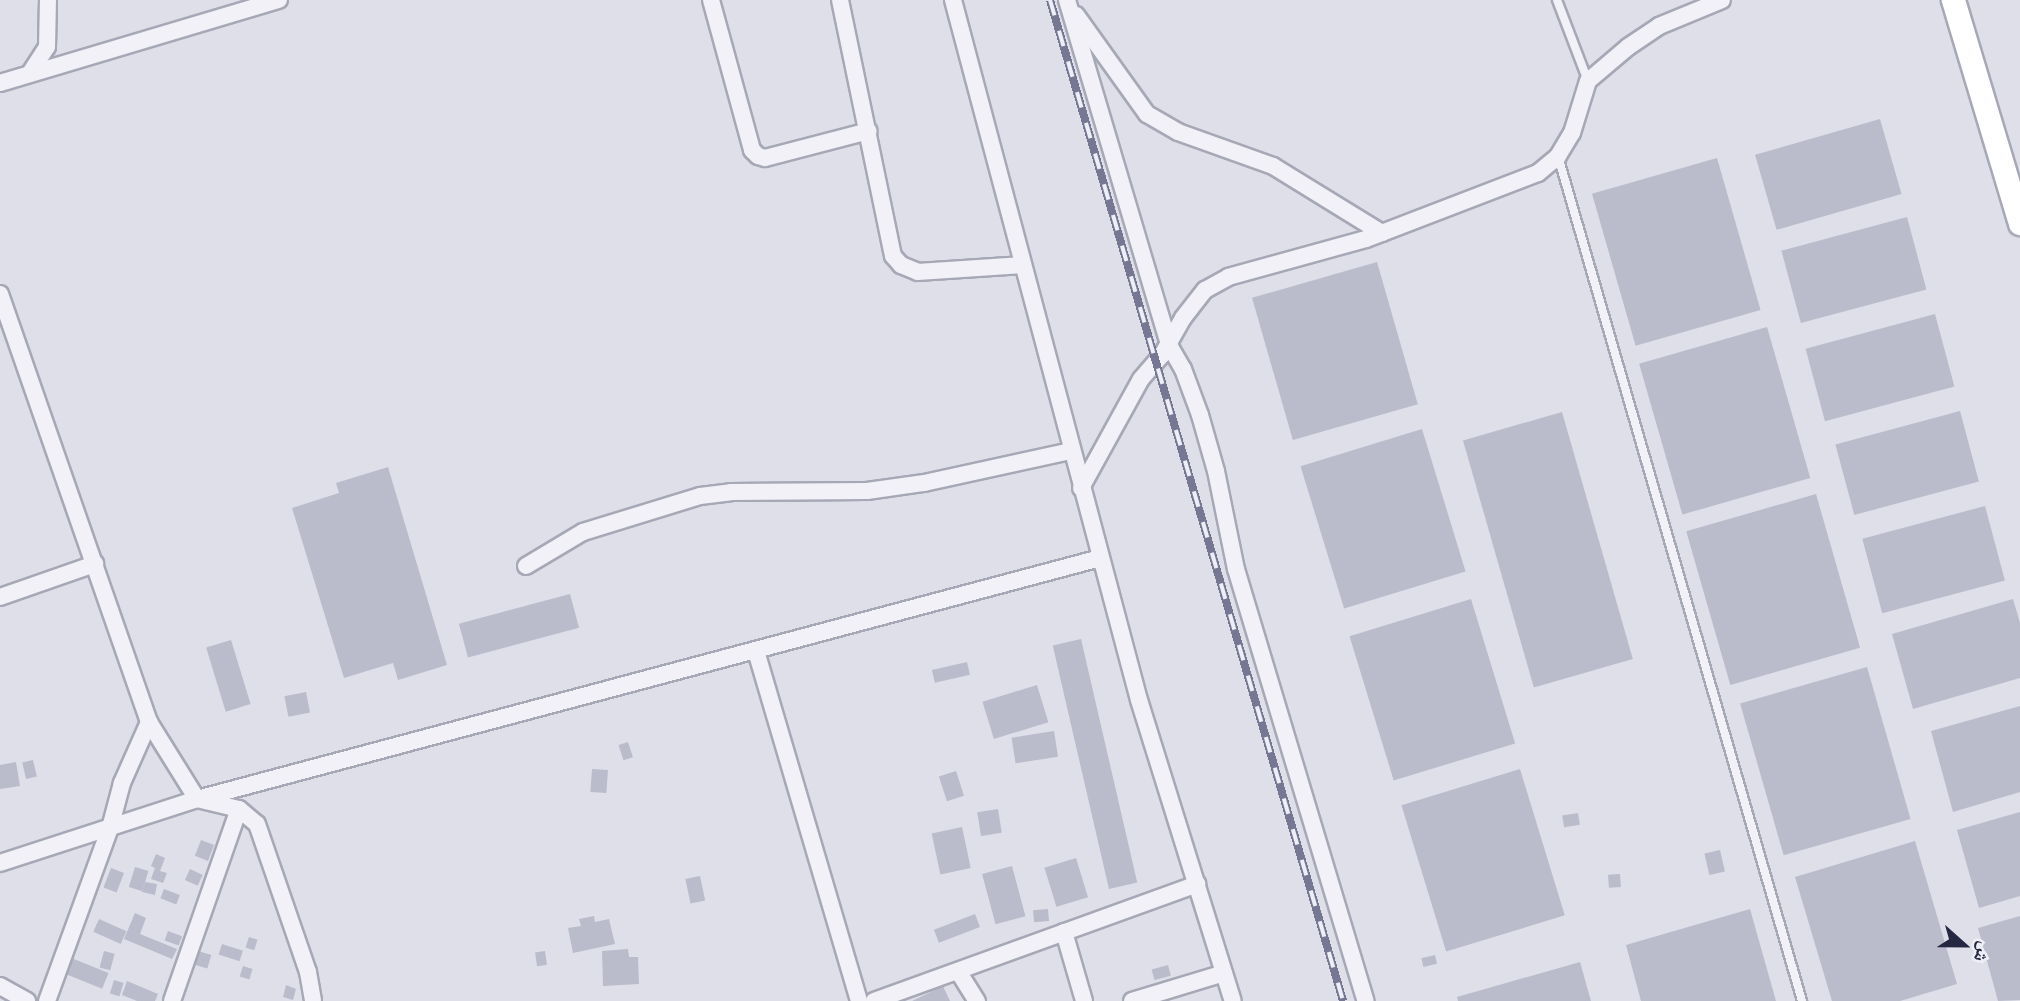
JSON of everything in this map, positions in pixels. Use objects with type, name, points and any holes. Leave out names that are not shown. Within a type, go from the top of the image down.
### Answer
[{"type":"main road","points":[[1953,0],[2020,223]]},
{"type":"street","points":[[30,73],[47,47],[48,0]]},
{"type":"street","points":[[0,83],[279,0]]},
{"type":"street","points":[[710,0],[752,150],[758,156],[765,158],[869,131]]},
{"type":"street","points":[[840,0],[869,131],[888,244],[901,265],[918,271],[1023,265]]},
{"type":"street","points":[[953,0],[1139,700],[1233,1001]]},
{"type":"street","points":[[1081,488],[1127,402],[1169,345],[1193,303],[1205,290],[1228,277],[1382,233],[1538,173],[1558,156],[1572,133],[1588,81],[1658,26],[1721,0]]},
{"type":"street","points":[[1067,1],[1147,114],[1178,132],[1273,166],[1382,233]]},
{"type":"street","points":[[1067,1],[1169,345],[1183,369],[1200,415],[1216,471],[1236,569],[1366,1001]]},
{"type":"street","points":[[0,294],[149,722],[197,799],[239,809],[257,824],[308,972],[313,1001]]},
{"type":"street","points":[[526,566],[583,532],[700,496],[731,492],[867,491],[924,483],[1071,451]]},
{"type":"street","points":[[0,863],[197,799],[1100,558]]},
{"type":"street","points":[[0,597],[95,564]]},
{"type":"street","points":[[756,651],[859,1001]]},
{"type":"street","points":[[47,1001],[110,828],[122,783],[149,722]]},
{"type":"street","points":[[172,1001],[239,809]]},
{"type":"street","points":[[874,1001],[1198,884]]},
{"type":"street","points":[[1064,932],[1084,1001]]},
{"type":"street","points":[[958,971],[977,1001]]},
{"type":"street","points":[[1132,1001],[1224,973]]},
{"type":"street","points":[[0,986],[27,1001]]},
{"type":"lane","points":[[1557,0],[1588,81]]},
{"type":"lane","points":[[1558,156],[1802,1001]]},
{"type":"building","points":[[1880,119],[1901,194],[1777,230],[1755,155]]},
{"type":"building","points":[[1717,158],[1761,310],[1636,346],[1592,194]]},
{"type":"building","points":[[1907,217],[1926,289],[1801,323],[1781,251]]},
{"type":"building","points":[[1377,262],[1418,404],[1293,440],[1252,298]]},
{"type":"building","points":[[1935,314],[1954,386],[1825,421],[1806,349]]},
{"type":"building","points":[[1767,327],[1810,478],[1682,515],[1639,364]]},
{"type":"building","points":[[1960,411],[1979,482],[1854,515],[1835,444]]},
{"type":"building","points":[[1562,412],[1633,659],[1534,687],[1463,440]]},
{"type":"building","points":[[1422,429],[1466,571],[1344,609],[1301,466]]},
{"type":"building","points":[[388,467],[447,665],[398,680],[393,663],[344,678],[292,508],[339,493],[336,483]]},
{"type":"building","points":[[1816,494],[1860,648],[1730,685],[1686,531]]},
{"type":"building","points":[[1985,506],[2005,580],[1882,613],[1862,539]]},
{"type":"building","points":[[570,594],[579,628],[468,658],[459,624]]},
{"type":"building","points":[[1471,599],[1515,743],[1394,781],[1350,636]]},
{"type":"building","points":[[2013,599],[2020,623],[2020,678],[1913,709],[1892,634]]},
{"type":"building","points":[[1081,639],[1137,883],[1109,889],[1053,646]]},
{"type":"building","points":[[231,640],[251,704],[226,712],[206,648]]},
{"type":"building","points":[[967,662],[970,675],[935,683],[932,670]]},
{"type":"building","points":[[1867,667],[1911,819],[1784,855],[1740,703]]},
{"type":"building","points":[[1037,685],[1048,722],[994,739],[982,702]]},
{"type":"building","points":[[306,692],[310,713],[288,717],[284,696]]},
{"type":"building","points":[[2020,706],[2020,792],[1953,812],[1931,731]]},
{"type":"building","points":[[1054,731],[1058,757],[1016,763],[1012,738]]},
{"type":"building","points":[[628,742],[633,757],[623,760],[618,745]]},
{"type":"building","points":[[33,760],[37,777],[26,779],[22,762]]},
{"type":"building","points":[[16,762],[20,786],[0,789],[0,765]]},
{"type":"building","points":[[592,769],[608,770],[606,793],[590,792]]},
{"type":"building","points":[[1520,769],[1565,915],[1446,952],[1401,805]]},
{"type":"building","points":[[956,771],[964,796],[947,801],[939,777]]},
{"type":"building","points":[[998,809],[1002,833],[981,836],[977,812]]},
{"type":"building","points":[[2020,812],[2020,896],[1979,908],[1957,830]]},
{"type":"building","points":[[1578,813],[1580,825],[1564,827],[1562,816]]},
{"type":"building","points":[[962,827],[971,868],[940,875],[932,833]]},
{"type":"building","points":[[201,840],[214,845],[208,861],[195,856]]},
{"type":"building","points":[[1915,841],[1957,984],[1900,1001],[1832,1001],[1795,877]]},
{"type":"building","points":[[1720,850],[1725,871],[1709,875],[1704,854]]},
{"type":"building","points":[[156,854],[165,858],[160,871],[167,873],[163,883],[151,879],[155,868],[151,866]]},
{"type":"building","points":[[1076,858],[1088,897],[1056,907],[1044,868]]},
{"type":"building","points":[[1012,866],[1025,916],[996,924],[982,874]]},
{"type":"building","points":[[135,867],[148,871],[142,891],[129,887]]},
{"type":"building","points":[[111,868],[124,873],[117,893],[103,888]]},
{"type":"building","points":[[190,869],[203,875],[198,886],[185,880]]},
{"type":"building","points":[[1620,874],[1621,887],[1609,888],[1608,875]]},
{"type":"building","points":[[700,876],[705,900],[691,904],[685,879]]},
{"type":"building","points":[[145,882],[157,884],[155,895],[142,892]]},
{"type":"building","points":[[164,889],[180,895],[176,904],[160,898]]},
{"type":"building","points":[[1048,909],[1049,921],[1034,922],[1033,910]]},
{"type":"building","points":[[1750,909],[1776,1001],[1641,1001],[1626,945]]},
{"type":"building","points":[[135,913],[146,918],[140,934],[177,949],[172,959],[124,939]]},
{"type":"building","points":[[975,914],[980,927],[939,943],[934,930]]},
{"type":"building","points":[[594,916],[595,922],[609,919],[615,944],[573,953],[568,928],[581,926],[579,919]]},
{"type":"building","points":[[2020,916],[2020,1000],[1998,1001],[1978,928]]},
{"type":"building","points":[[99,919],[126,931],[121,944],[93,932]]},
{"type":"building","points":[[168,931],[182,936],[179,946],[165,940]]},
{"type":"building","points":[[249,937],[258,940],[254,950],[246,947]]},
{"type":"building","points":[[222,944],[243,951],[240,961],[219,954]]},
{"type":"building","points":[[628,949],[629,957],[638,957],[639,984],[603,986],[602,951]]},
{"type":"building","points":[[104,951],[115,954],[110,970],[100,967]]},
{"type":"building","points":[[198,951],[211,955],[207,968],[194,964]]},
{"type":"building","points":[[545,951],[547,965],[537,966],[535,952]]},
{"type":"building","points":[[64,955],[109,973],[102,989],[58,971]]},
{"type":"building","points":[[1435,955],[1437,964],[1423,967],[1421,958]]},
{"type":"building","points":[[1580,962],[1591,1001],[1458,1001],[1457,997]]},
{"type":"building","points":[[1168,965],[1171,976],[1154,980],[1152,969]]},
{"type":"building","points":[[243,966],[253,969],[249,979],[240,977]]},
{"type":"building","points":[[114,980],[124,983],[119,996],[110,993]]},
{"type":"building","points":[[127,981],[158,994],[155,1001],[137,1001],[122,995]]},
{"type":"building","points":[[286,985],[296,989],[293,1000],[283,997]]},
{"type":"building","points":[[943,986],[950,1001],[912,1001]]},
{"type":"railway","points":[[1050,0],[1343,1001]]}]
